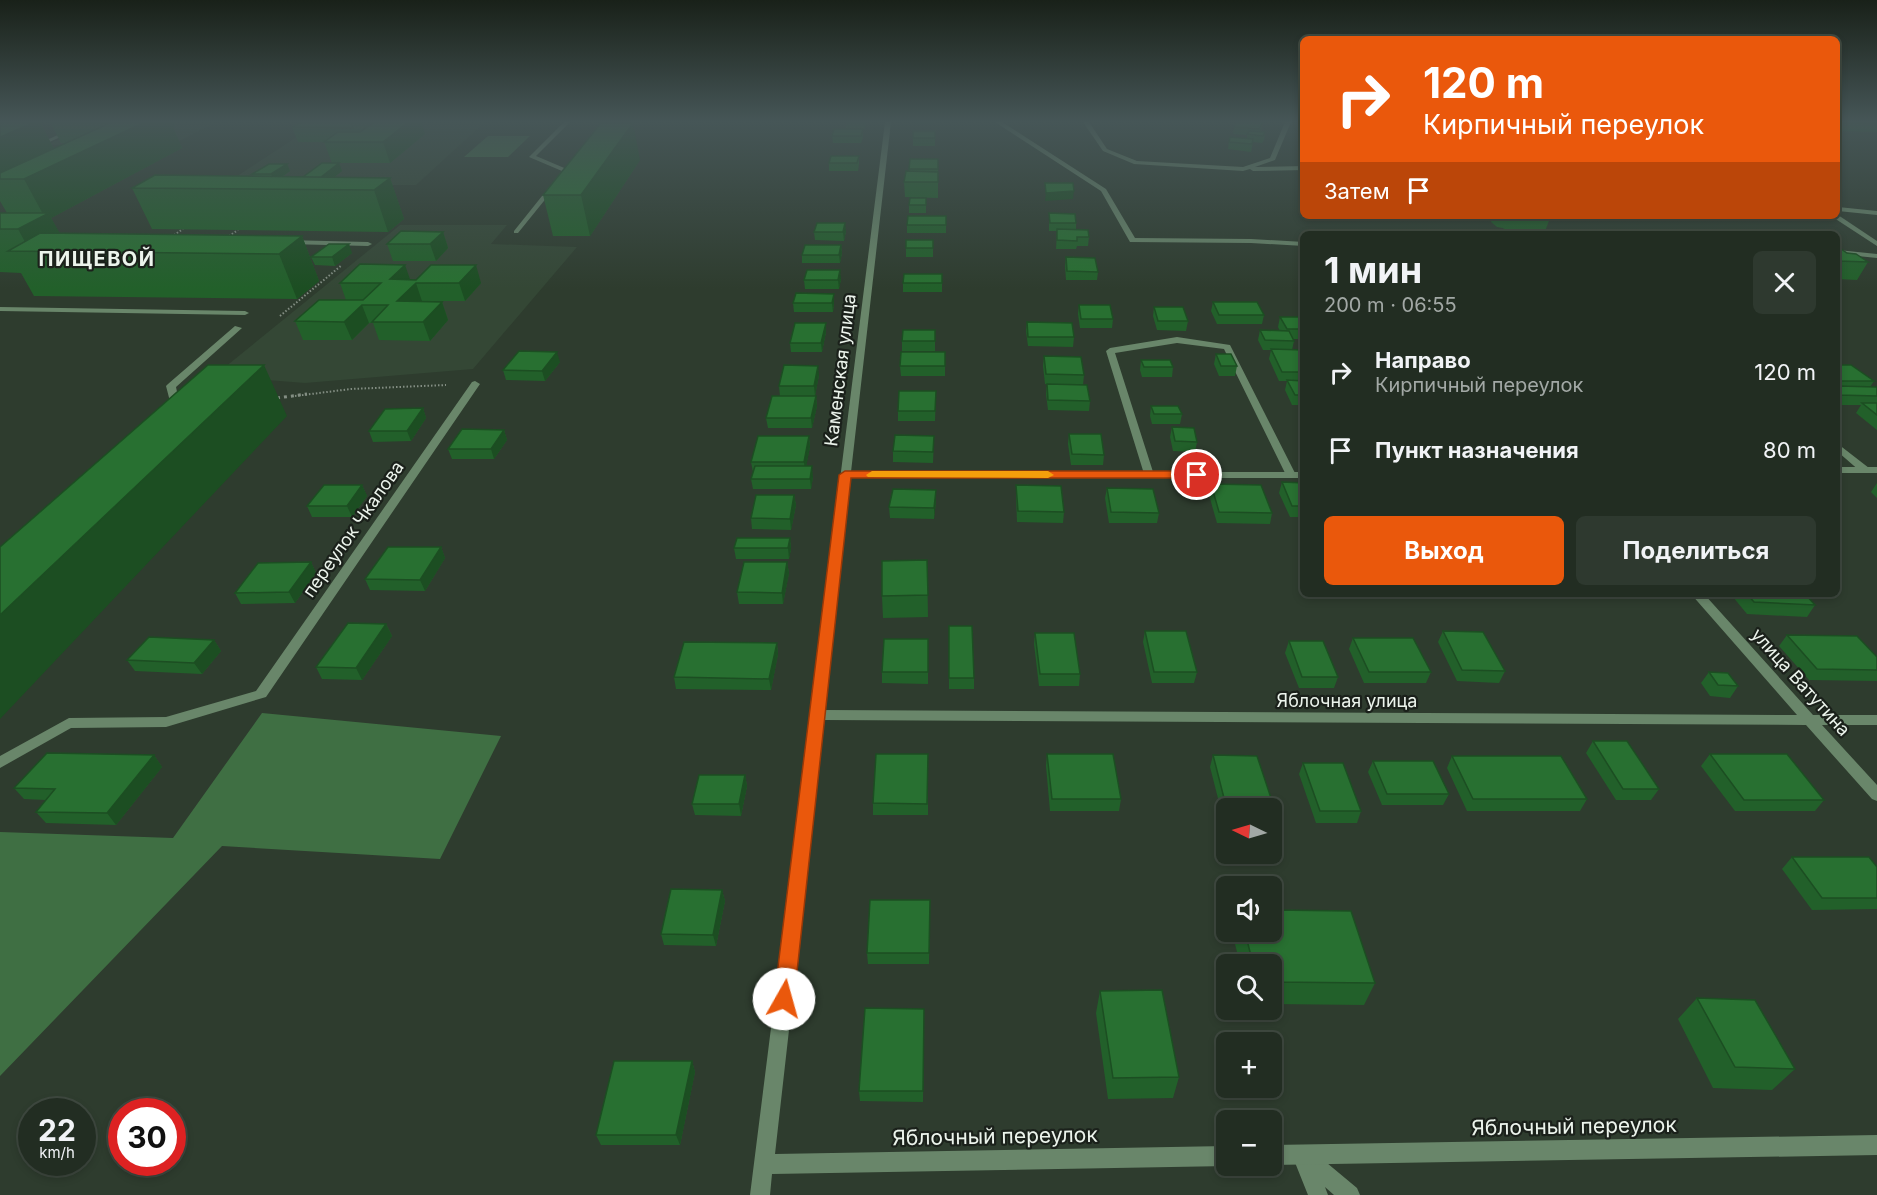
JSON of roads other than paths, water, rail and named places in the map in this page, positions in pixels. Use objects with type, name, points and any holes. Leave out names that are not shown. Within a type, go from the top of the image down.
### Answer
[{"type":"street","points":[[516,232],[560,178]]},
{"type":"street","name":"Каменская улица","points":[[760,1195],[881,178]]},
{"type":"street","points":[[1085,178],[1104,190],[1133,240],[1300,244]]},
{"type":"street","points":[[1840,208],[1877,213]]},
{"type":"street","points":[[1839,219],[1877,244]]},
{"type":"street","points":[[279,242],[368,243]]},
{"type":"street","points":[[1840,252],[1877,256]]},
{"type":"street","points":[[0,309],[245,313]]},
{"type":"street","points":[[170,425],[178,418],[171,386],[238,328]]},
{"type":"street","points":[[1149,475],[1110,351],[1177,340],[1227,347],[1291,475]]},
{"type":"street","name":"переулок Чкалова","points":[[0,763],[69,723],[166,722],[261,694],[475,384]]},
{"type":"street","points":[[1840,449],[1865,470]]},
{"type":"street","points":[[1840,470],[1877,470]]},
{"type":"street","points":[[845,475],[1300,475]]},
{"type":"street","name":"улица Ватутина","points":[[1700,597],[1877,795]]},
{"type":"street","name":"Яблочная улица","points":[[818,716],[1877,720]]},
{"type":"street","name":"Яблочный переулок","points":[[1282,1155],[1877,1145]]},
{"type":"street","points":[[1302,1155],[1318,1195]]},
{"type":"street","points":[[1302,1155],[1350,1195]]},
{"type":"street","name":"Яблочный переулок","points":[[764,1164],[1216,1156]]},
{"type":"district","name":"ПИЩЕВОЙ","points":[[97,259]]}]
